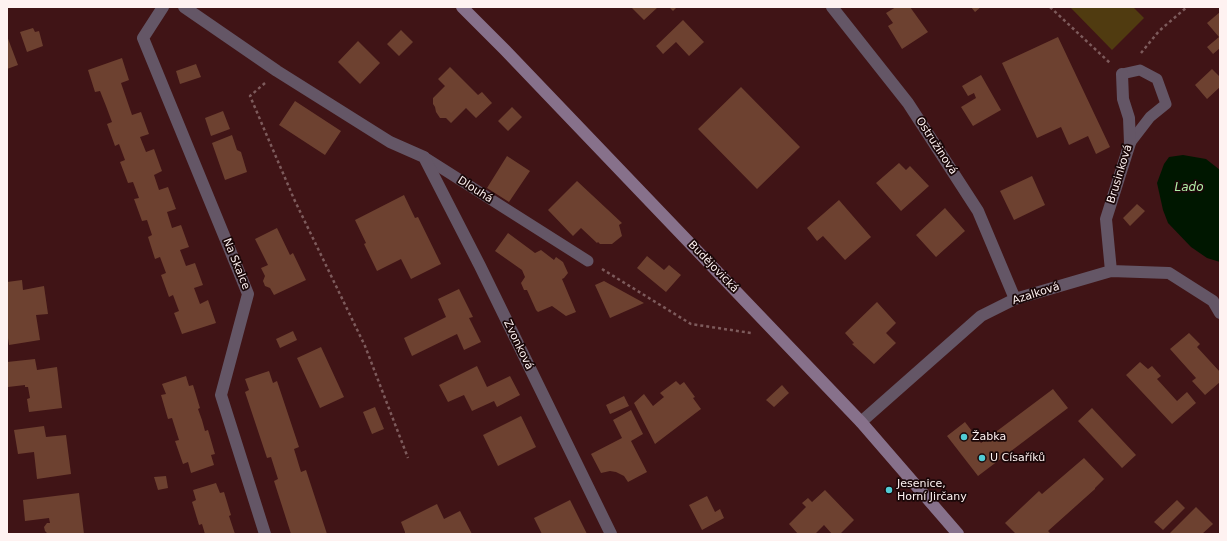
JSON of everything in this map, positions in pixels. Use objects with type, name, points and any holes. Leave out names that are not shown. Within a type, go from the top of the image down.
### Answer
[{"type":"main road","name":"Budějovická","points":[[462,7],[861,422],[958,534]]},
{"type":"street","name":"Na Skalce","points":[[163,7],[142,38],[248,294],[221,395],[265,534]]},
{"type":"street","name":"Dlouhá","points":[[184,7],[277,71],[390,142],[424,158]]},
{"type":"street","name":"Ostružinová","points":[[832,7],[908,103],[978,211],[1015,299]]},
{"type":"street","name":"Brusinková","points":[[1111,271],[1106,219],[1130,143],[1129,118],[1123,100],[1122,74]]},
{"type":"street","name":"Zvonková","points":[[424,158],[480,266],[611,534]]},
{"type":"street","name":"Azalková","points":[[861,422],[981,316],[1015,299],[1111,271],[1169,274],[1217,300]]},
{"type":"street","points":[[1217,300],[1220,313]]},
{"type":"lane","points":[[1122,74],[1140,70],[1157,79],[1166,104],[1150,117],[1130,143]]},
{"type":"lane","name":"Dlouhá","points":[[424,158],[588,261]]},
{"type":"path","points":[[1050,7],[1122,74],[1159,31],[1187,7]]},
{"type":"path","points":[[277,71],[250,96],[294,199],[365,346],[408,458]]},
{"type":"path","points":[[588,261],[691,324],[780,337]]},
{"type":"shaded area","points":[[1070,7],[1133,7],[1144,18],[1112,50]]},
{"type":"water","name":"Lado","points":[[1183,155],[1206,159],[1220,170],[1220,262],[1207,258],[1191,247],[1168,223],[1163,210],[1157,183],[1164,164],[1169,157]]},
{"type":"building","points":[[658,7],[644,20],[632,8]]},
{"type":"building","points":[[669,7],[677,7],[673,11]]},
{"type":"building","points":[[896,7],[910,7],[928,32],[902,49],[888,26],[893,23],[886,13]]},
{"type":"building","points":[[971,7],[981,7],[975,12]]},
{"type":"building","points":[[1220,12],[1220,48],[1213,54],[1207,47],[1219,37],[1207,23]]},
{"type":"building","points":[[683,20],[704,42],[689,56],[676,42],[663,54],[656,46]]},
{"type":"building","points":[[33,28],[35,32],[39,31],[43,46],[27,52],[20,32]]},
{"type":"building","points":[[401,30],[413,42],[399,56],[387,44]]},
{"type":"building","points":[[7,36],[18,65],[7,69]]},
{"type":"building","points":[[1058,37],[1110,147],[1096,154],[1088,136],[1069,145],[1061,127],[1037,138],[1002,63]]},
{"type":"building","points":[[358,41],[380,63],[360,84],[338,62]]},
{"type":"building","points":[[122,58],[129,80],[121,83],[132,115],[141,112],[149,134],[140,137],[146,152],[154,149],[162,171],[154,175],[159,190],[168,187],[176,209],[167,212],[172,228],[181,225],[189,247],[180,250],[186,266],[195,263],[203,285],[194,288],[200,304],[208,300],[216,323],[182,334],[174,313],[179,311],[173,295],[169,297],[161,275],[166,273],[160,257],[155,259],[148,237],[152,235],[147,220],[142,221],[134,199],[139,198],[133,182],[128,183],[120,162],[125,160],[119,144],[115,146],[107,124],[112,122],[100,91],[95,92],[88,70]]},
{"type":"building","points":[[196,64],[201,77],[180,84],[176,71]]},
{"type":"building","points":[[450,67],[478,95],[482,92],[492,103],[476,118],[466,108],[451,123],[446,118],[440,118],[436,112],[433,104],[433,98],[445,86],[438,79]]},
{"type":"building","points":[[1212,69],[1220,77],[1220,87],[1207,99],[1195,85]]},
{"type":"building","points":[[981,75],[1001,110],[973,126],[961,107],[976,98],[974,93],[968,96],[962,86]]},
{"type":"building","points":[[741,87],[800,147],[757,189],[698,129]]},
{"type":"building","points":[[295,101],[341,131],[325,155],[279,125]]},
{"type":"building","points":[[512,107],[522,117],[508,131],[498,121]]},
{"type":"building","points":[[223,111],[230,129],[211,136],[205,118]]},
{"type":"building","points":[[232,135],[237,150],[241,152],[247,172],[225,180],[212,143]]},
{"type":"building","points":[[507,156],[530,171],[509,202],[487,188]]},
{"type":"building","points":[[899,163],[906,170],[910,166],[929,186],[901,211],[876,183]]},
{"type":"building","points":[[1032,176],[1045,205],[1014,220],[1000,191]]},
{"type":"building","points":[[577,181],[622,223],[619,225],[622,236],[612,244],[597,243],[581,228],[573,236],[548,210]]},
{"type":"building","points":[[404,195],[415,218],[418,217],[441,264],[411,279],[401,259],[377,271],[364,244],[366,243],[355,220]]},
{"type":"building","points":[[839,200],[871,237],[845,260],[823,236],[817,241],[807,228]]},
{"type":"building","points":[[1137,204],[1145,211],[1130,226],[1123,218]]},
{"type":"building","points":[[945,208],[965,231],[936,257],[916,235]]},
{"type":"building","points":[[277,228],[290,255],[293,253],[306,280],[274,295],[270,288],[265,286],[263,281],[265,276],[261,268],[268,265],[255,239]]},
{"type":"building","points":[[508,233],[535,253],[541,250],[554,260],[556,257],[563,262],[568,273],[562,279],[576,312],[566,316],[552,306],[538,312],[536,310],[527,290],[524,290],[521,283],[525,277],[522,270],[495,251]]},
{"type":"building","points":[[647,256],[664,270],[669,265],[681,275],[666,292],[637,268]]},
{"type":"building","points":[[22,280],[23,290],[44,286],[48,314],[36,315],[40,340],[9,345],[7,331],[7,282]]},
{"type":"building","points":[[604,281],[644,303],[610,318],[595,285]]},
{"type":"building","points":[[459,289],[473,317],[469,318],[481,342],[464,350],[457,334],[412,356],[404,338],[446,317],[438,299]]},
{"type":"building","points":[[877,302],[896,323],[886,333],[896,343],[874,364],[852,344],[854,343],[845,333]]},
{"type":"building","points":[[293,331],[297,340],[280,348],[276,339]]},
{"type":"building","points":[[1189,333],[1200,344],[1197,347],[1220,372],[1220,382],[1205,395],[1192,381],[1196,378],[1170,349]]},
{"type":"building","points":[[321,347],[344,397],[320,408],[297,358]]},
{"type":"building","points":[[35,359],[37,370],[57,367],[62,408],[29,412],[27,399],[30,398],[28,387],[25,387],[25,385],[8,387],[7,362]]},
{"type":"building","points":[[1140,362],[1148,369],[1152,366],[1161,376],[1157,379],[1177,401],[1187,392],[1196,403],[1172,424],[1126,375]]},
{"type":"building","points":[[477,366],[487,387],[510,376],[520,395],[497,407],[494,401],[472,411],[464,395],[448,402],[439,385]]},
{"type":"building","points":[[269,371],[273,383],[277,381],[299,447],[294,449],[301,472],[306,470],[327,534],[291,534],[274,481],[278,479],[271,457],[267,458],[245,392],[249,390],[245,379]]},
{"type":"building","points":[[186,376],[189,386],[193,385],[200,408],[198,409],[205,431],[208,430],[215,454],[211,455],[214,465],[191,473],[188,462],[183,464],[175,441],[179,440],[172,418],[168,419],[161,395],[166,394],[162,384]]},
{"type":"building","points":[[676,381],[680,385],[684,382],[695,397],[693,398],[701,409],[655,444],[634,403],[644,394],[653,406],[664,397],[660,393]]},
{"type":"building","points":[[782,385],[789,393],[774,407],[766,400]]},
{"type":"building","points":[[1053,389],[1068,408],[978,476],[947,436],[965,422],[981,443]]},
{"type":"building","points":[[624,396],[629,406],[610,414],[606,405]]},
{"type":"building","points":[[375,407],[384,429],[372,434],[363,412]]},
{"type":"building","points":[[1092,408],[1136,455],[1122,468],[1078,421]]},
{"type":"building","points":[[631,410],[643,434],[631,441],[647,472],[628,482],[624,476],[616,472],[610,471],[601,473],[591,454],[622,438],[613,420]]},
{"type":"building","points":[[521,416],[536,447],[498,466],[483,435]]},
{"type":"building","points":[[44,426],[46,437],[66,435],[71,474],[37,479],[34,452],[18,454],[14,430]]},
{"type":"building","points":[[1084,458],[1104,479],[1095,489],[1048,531],[1051,534],[1016,534],[1005,523],[1039,491],[1042,494]]},
{"type":"building","points":[[166,476],[168,488],[158,490],[154,477]]},
{"type":"building","points":[[216,483],[220,493],[224,492],[231,515],[229,516],[235,534],[205,534],[202,524],[199,525],[192,502],[196,500],[193,490]]},
{"type":"building","points":[[825,490],[854,520],[840,534],[832,534],[824,525],[815,534],[798,534],[789,524],[806,507],[802,503],[808,498],[812,502]]},
{"type":"building","points":[[79,493],[84,534],[48,534],[44,527],[47,523],[50,523],[49,518],[25,521],[23,500]]},
{"type":"building","points":[[707,496],[715,512],[720,509],[724,518],[702,530],[689,505]]},
{"type":"building","points":[[570,500],[587,534],[542,534],[534,518]]},
{"type":"building","points":[[1177,500],[1185,508],[1163,530],[1154,522]]},
{"type":"building","points":[[437,504],[444,519],[460,511],[472,534],[405,534],[401,522]]},
{"type":"building","points":[[1196,507],[1213,524],[1202,534],[1169,534]]},
{"type":"place","name":"Žabka","points":[[964,437]]},
{"type":"place","name":"U Císaříků","points":[[982,458]]},
{"type":"place","name":"Jesenice, Horní Jirčany","points":[[889,490]]}]
